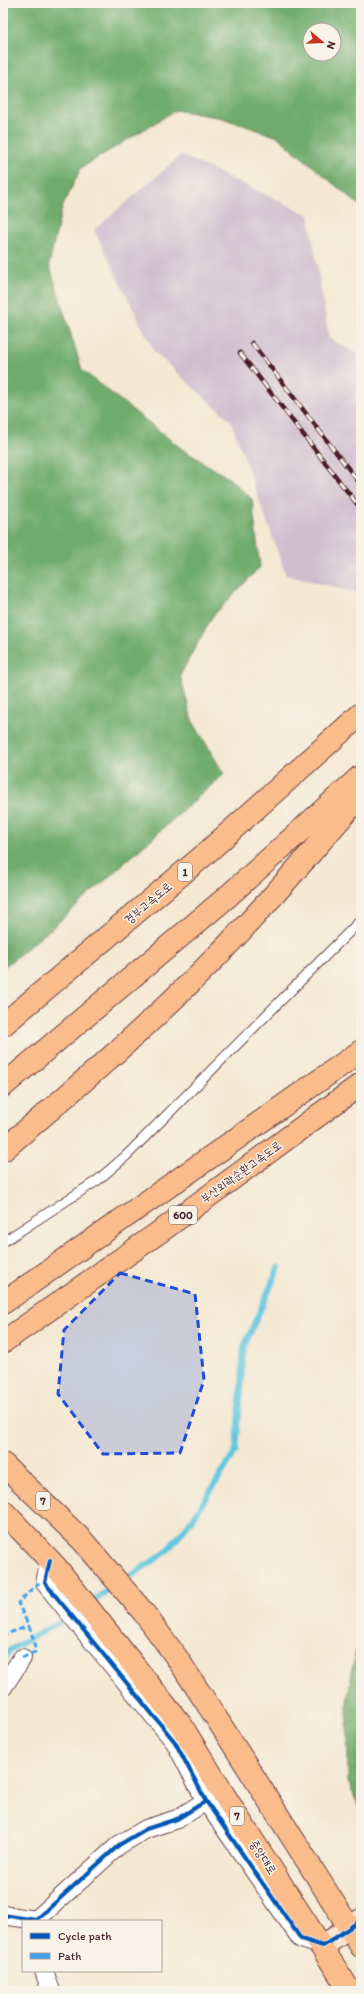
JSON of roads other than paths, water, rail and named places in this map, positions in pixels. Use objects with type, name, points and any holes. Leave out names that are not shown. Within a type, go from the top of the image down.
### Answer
[{"type":"main road","name":"경부고속도로","points":[[3,1025],[204,856],[361,714]]},
{"type":"main road","points":[[3,1086],[227,897],[361,776]]},
{"type":"main road","points":[[3,1150],[130,1039],[197,977],[255,916],[361,795]]},
{"type":"main road","name":"600","points":[[3,1303],[361,1051]]},
{"type":"main road","name":"부산외곽순환고속도로","points":[[3,1342],[168,1226],[361,1084]]},
{"type":"main road","name":"7","points":[[3,1464],[82,1540],[144,1613],[355,1923],[361,1946]]},
{"type":"main road","name":"7","points":[[3,1511],[53,1563]]},
{"type":"main road","name":"중앙대로","points":[[53,1563],[180,1725],[237,1816],[323,1946],[350,1991]]},
{"type":"street","points":[[53,1563],[45,1583],[175,1742],[206,1802],[301,1939],[323,1946],[355,1923]]},
{"type":"street","points":[[3,1688],[22,1658]]},
{"type":"street","points":[[37,1920],[119,1845],[146,1829],[177,1819],[206,1802]]},
{"type":"street","points":[[3,1915],[30,1920]]},
{"type":"street","points":[[44,1972],[51,1991]]},
{"type":"lane","points":[[3,1242],[98,1180],[127,1155],[361,920]]},
{"type":"waterway","points":[[123,1581],[166,1552],[192,1520],[236,1451],[244,1347],[279,1267]]},
{"type":"waterway","points":[[89,1603],[115,1586]]},
{"type":"waterway","points":[[3,1660],[10,1650],[70,1616]]},
{"type":"railway","points":[[252,343],[361,485]]},
{"type":"railway","points":[[240,353],[361,509]]}]
